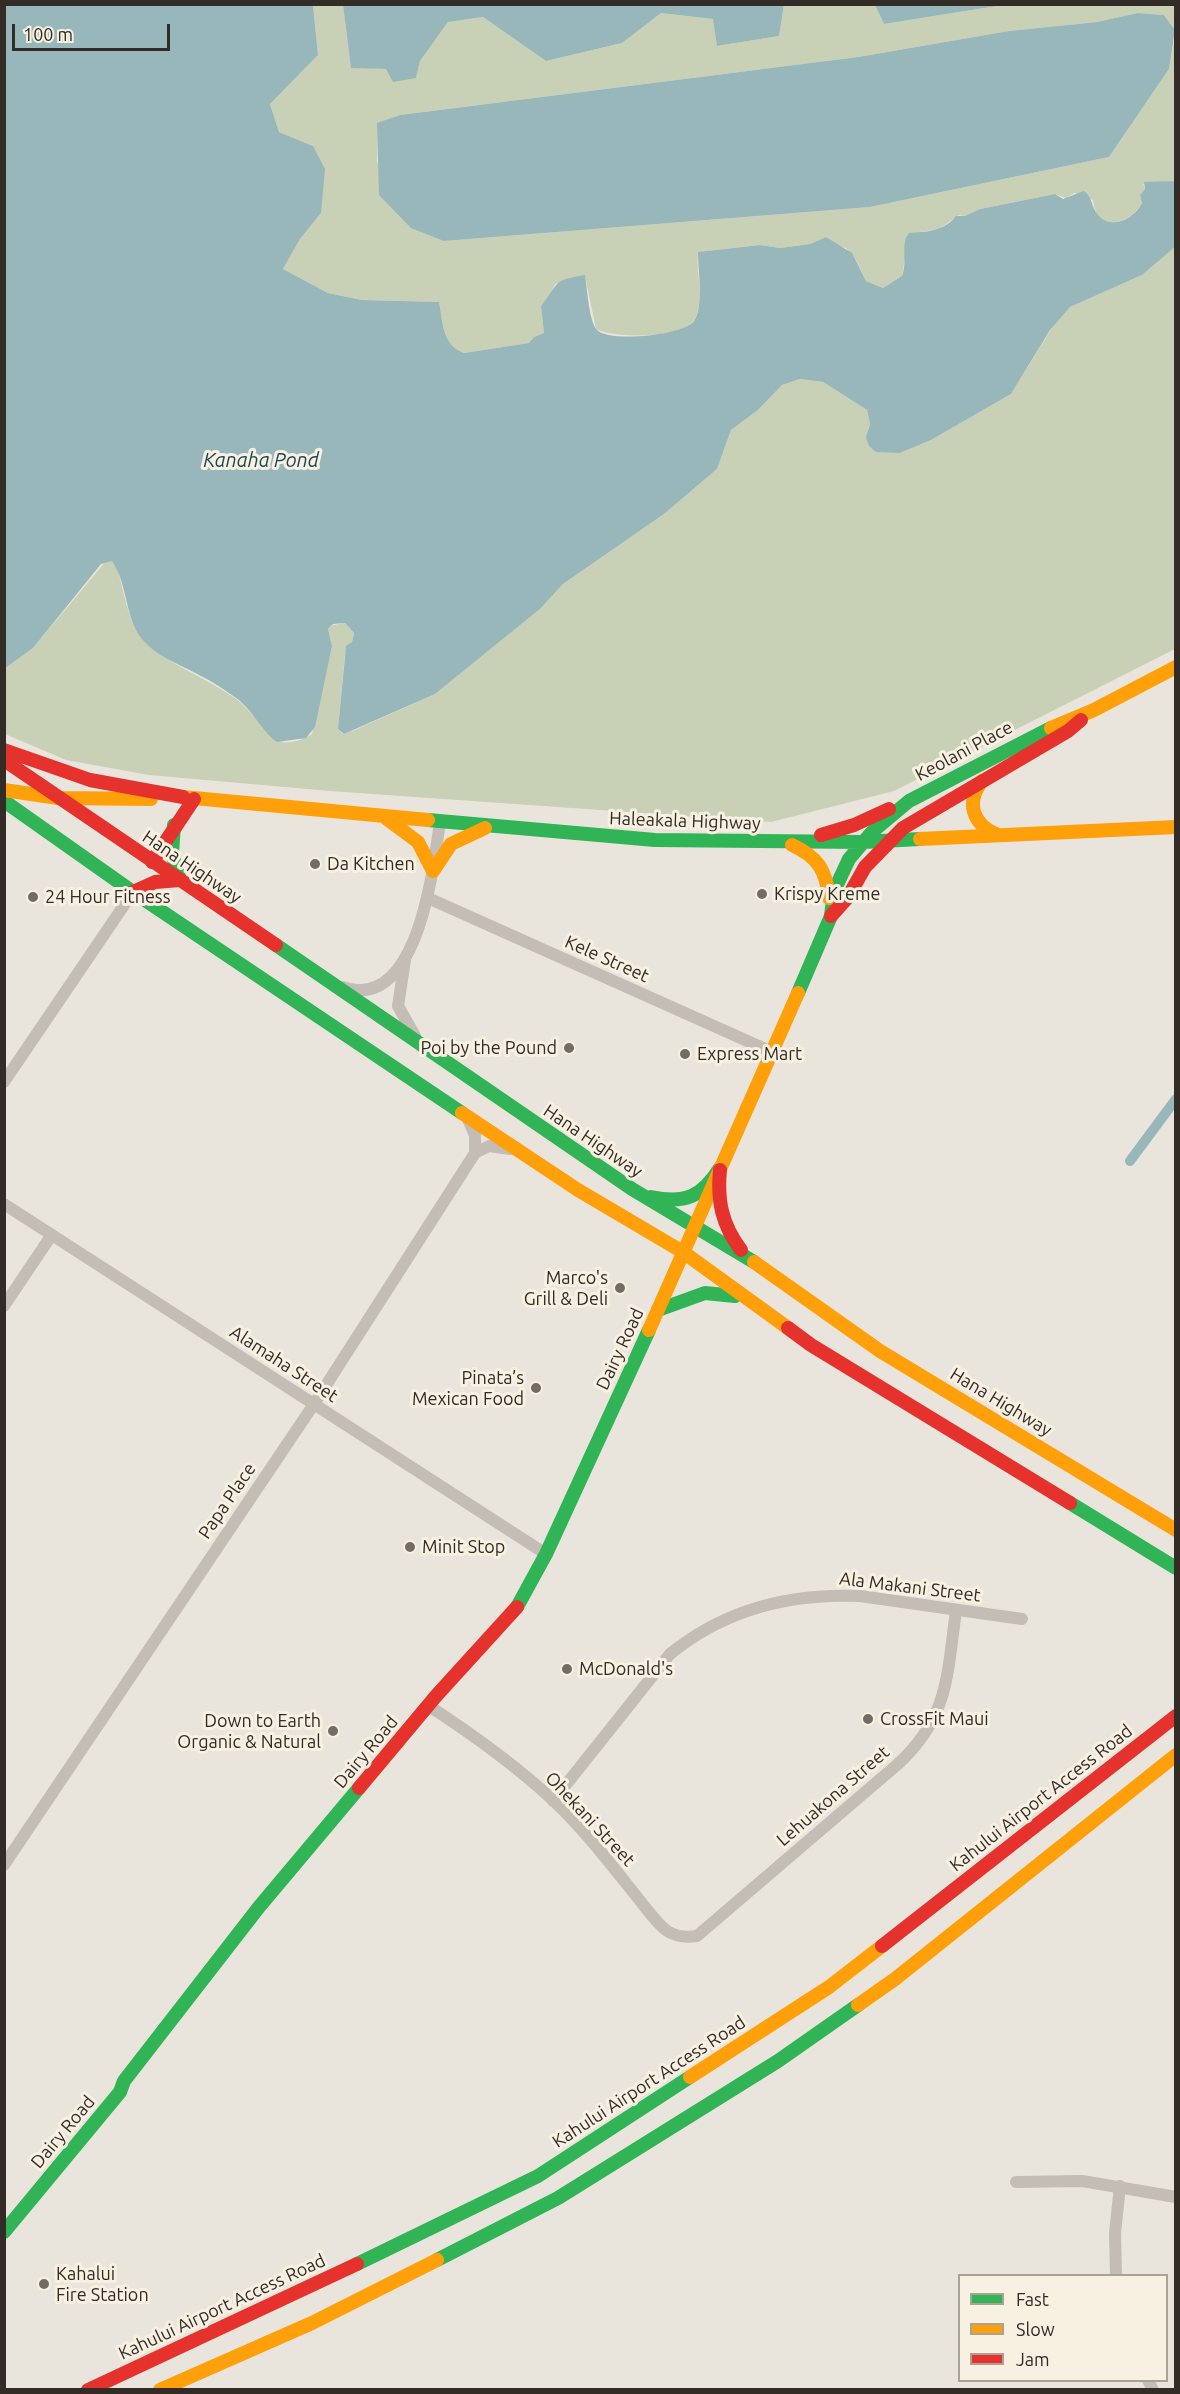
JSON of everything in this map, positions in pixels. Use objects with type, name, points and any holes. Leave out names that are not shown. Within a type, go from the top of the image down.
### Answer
[{"type":"main road","name":"Keolani Place","points":[[863,842],[909,801],[1063,721],[1094,710],[1176,667]]},
{"type":"main road","name":"Keolani Place","points":[[904,834],[984,779],[1068,731],[1094,710]]},
{"type":"main road","name":"Haleakala Highway","points":[[4,750],[90,780],[194,799],[655,840],[863,842],[888,840],[904,834],[1002,835],[1176,827]]},
{"type":"main road","points":[[904,834],[903,820],[907,814],[980,773],[1001,753]]},
{"type":"main road","name":"Hana Highway","points":[[4,760],[632,1189],[751,1260],[880,1351],[1176,1530]]},
{"type":"main road","points":[[984,779],[972,797],[973,813],[984,828],[1002,835]]},
{"type":"main road","name":"Haleakala Highway","points":[[4,790],[58,798],[194,799]]},
{"type":"main road","points":[[133,892],[174,825],[194,799]]},
{"type":"main road","points":[[4,801],[133,892],[517,1150],[578,1190],[683,1252],[811,1345],[997,1456],[1176,1568]]},
{"type":"main road","points":[[789,843],[847,828],[909,801]]},
{"type":"main road","points":[[384,817],[418,842],[433,871],[451,844],[490,826]]},
{"type":"main road","points":[[133,892],[155,882],[180,880],[172,853],[174,825]]},
{"type":"main road","points":[[831,916],[848,897],[864,867],[888,840]]},
{"type":"main road","points":[[695,1226],[831,916],[834,891],[849,859],[863,842]]},
{"type":"main road","points":[[789,843],[812,855],[824,868],[831,916]]},
{"type":"main road","points":[[632,1189],[654,1198],[683,1198],[707,1188],[720,1168]]},
{"type":"main road","points":[[720,1168],[718,1192],[721,1218],[729,1236],[751,1260]]},
{"type":"main road","name":"Dairy Road","points":[[4,2232],[120,2092],[124,2081],[259,1907],[429,1706],[515,1609],[546,1554],[695,1226]]},
{"type":"main road","points":[[658,1310],[712,1291],[733,1296],[753,1305]]},
{"type":"main road","points":[[997,1456],[1062,1510],[1176,1582]]},
{"type":"main road","name":"Kahului Airport Access Road","points":[[88,2390],[297,2294],[538,2176],[829,1987],[1176,1716]]},
{"type":"main road","points":[[160,2390],[312,2323],[578,2186],[778,2061],[895,1979],[1176,1755]]},
{"type":"street","points":[[424,1046],[411,1031],[398,1006],[405,959],[428,898],[440,822]]},
{"type":"street","points":[[4,1082],[133,892]]},
{"type":"street","name":"Kele Street","points":[[428,898],[772,1052]]},
{"type":"street","points":[[334,984],[358,991],[373,989],[389,979],[405,959]]},
{"type":"street","points":[[460,1112],[474,1131],[475,1153],[493,1146],[517,1150]]},
{"type":"street","name":"Papa Place","points":[[4,1865],[314,1404],[475,1153]]},
{"type":"street","name":"Alamaha Street","points":[[4,1204],[546,1554]]},
{"type":"street","points":[[4,1306],[51,1236]]},
{"type":"street","name":"Ala Makani Street","points":[[553,1801],[670,1654],[693,1635],[735,1614],[794,1597],[833,1594],[1022,1619]]},
{"type":"street","name":"Lehuakona Street","points":[[689,1937],[697,1935],[923,1740],[943,1695],[956,1611]]},
{"type":"street","name":"Ohekani Street","points":[[429,1706],[463,1728],[553,1801],[605,1858],[661,1927],[680,1938],[689,1937]]},
{"type":"street","points":[[1016,2182],[1082,2181],[1176,2197]]},
{"type":"street","points":[[1116,2274],[1114,2233],[1120,2186]]},
{"type":"green space","points":[[313,5],[343,5],[351,67],[386,69],[416,78],[420,61],[448,22],[483,17],[546,61],[622,43],[661,13],[714,19],[717,46],[779,36],[784,5],[875,5],[884,24],[1003,5],[1175,5],[1175,30],[1164,15],[1138,13],[1097,22],[1009,31],[858,57],[400,115],[378,123],[377,162],[444,241],[870,207],[1109,157],[1169,69],[1175,35],[1175,181],[1143,184],[1145,189],[1140,195],[1142,203],[1139,208],[1128,217],[1115,222],[1102,220],[1097,215],[1093,200],[1074,193],[1066,198],[1055,194],[980,209],[965,216],[959,215],[939,229],[909,234],[902,276],[883,288],[866,281],[856,260],[846,248],[838,246],[826,237],[810,244],[780,248],[760,245],[698,252],[700,293],[696,317],[680,330],[666,333],[634,335],[596,329],[585,276],[555,284],[548,300],[541,306],[544,333],[534,337],[529,343],[464,353],[447,339],[439,302],[362,300],[328,293],[283,269],[300,239],[321,213],[313,146],[279,132],[270,104],[318,55]]},
{"type":"green space","points":[[1175,247],[1175,649],[894,791],[771,822],[330,791],[149,775],[66,760],[5,734],[4,668],[33,648],[106,561],[112,561],[117,568],[126,604],[141,637],[172,662],[236,699],[272,736],[282,742],[297,741],[312,734],[332,646],[328,629],[333,625],[345,623],[354,633],[352,642],[345,653],[338,729],[343,734],[355,730],[435,694],[540,609],[563,584],[664,514],[717,469],[731,430],[758,410],[782,385],[800,379],[823,382],[867,410],[870,424],[868,429],[900,453],[931,440],[1011,394],[1058,318],[1070,307],[1142,275]]},
{"type":"water","name":"Kanaha Pond","points":[[5,4],[313,5],[318,55],[270,104],[279,132],[313,146],[325,169],[321,213],[300,239],[283,269],[328,293],[362,300],[439,302],[447,339],[464,353],[529,343],[534,337],[544,333],[541,306],[558,283],[585,275],[592,320],[597,330],[604,334],[647,336],[688,326],[694,321],[699,307],[698,252],[760,245],[780,248],[810,244],[826,237],[852,253],[866,281],[883,288],[902,276],[905,242],[909,233],[941,228],[956,216],[965,216],[980,209],[1055,194],[1063,199],[1084,191],[1103,220],[1116,222],[1128,218],[1139,208],[1142,203],[1140,195],[1145,189],[1144,182],[1175,181],[1175,247],[1142,275],[1070,307],[1050,330],[1011,394],[931,440],[900,453],[876,452],[869,446],[866,438],[870,424],[867,410],[823,382],[800,379],[782,385],[758,410],[731,430],[717,469],[664,514],[563,584],[540,609],[435,694],[344,734],[338,729],[346,646],[352,642],[354,633],[345,623],[333,624],[328,629],[332,646],[315,727],[306,738],[277,742],[236,698],[210,681],[167,659],[145,642],[134,626],[121,579],[112,561],[101,564],[33,648],[5,668]]},
{"type":"water","points":[[343,4],[784,5],[779,36],[717,46],[713,19],[661,13],[622,43],[546,61],[483,17],[448,22],[420,61],[416,78],[393,82],[386,69],[351,68]]},
{"type":"water","points":[[875,5],[1003,5],[884,24]]},
{"type":"water","points":[[1138,13],[1164,15],[1175,30],[1169,69],[1109,157],[870,207],[444,241],[411,228],[379,195],[377,123],[400,115],[858,57],[1009,31],[1097,22]]},
{"type":"waterway","points":[[1130,1161],[1176,1099]]},
{"type":"traffic: fast","points":[[798,993],[831,916],[834,891],[849,859],[872,832],[909,801],[1051,728]]},
{"type":"traffic: fast","points":[[4,801],[133,892],[462,1113]]},
{"type":"traffic: fast","points":[[428,820],[655,840],[863,842],[920,839]]},
{"type":"traffic: fast","points":[[174,825],[172,853],[180,880]]},
{"type":"traffic: fast","points":[[276,945],[632,1189],[754,1262]]},
{"type":"traffic: fast","points":[[651,1197],[674,1200],[692,1196],[706,1186],[720,1168]]},
{"type":"traffic: fast","points":[[658,1310],[705,1293],[735,1296]]},
{"type":"traffic: fast","points":[[517,1607],[546,1554],[649,1330]]},
{"type":"traffic: fast","points":[[1070,1503],[1176,1568]]},
{"type":"traffic: fast","points":[[4,2232],[120,2092],[124,2081],[259,1907],[359,1788]]},
{"type":"traffic: fast","points":[[437,2260],[558,2198],[778,2061],[858,2005]]},
{"type":"traffic: fast","points":[[357,2264],[538,2176],[690,2077]]},
{"type":"traffic: slow","points":[[1051,728],[1094,710],[1176,667]]},
{"type":"traffic: slow","points":[[982,781],[974,797],[974,812],[977,819],[989,831],[998,835]]},
{"type":"traffic: slow","points":[[4,790],[58,798],[151,799]]},
{"type":"traffic: slow","points":[[183,797],[428,820]]},
{"type":"traffic: slow","points":[[387,819],[418,842],[433,871]]},
{"type":"traffic: slow","points":[[920,839],[1176,827]]},
{"type":"traffic: slow","points":[[433,871],[451,844],[485,828]]},
{"type":"traffic: slow","points":[[792,845],[808,854],[819,866],[826,880],[829,898]]},
{"type":"traffic: slow","points":[[649,1330],[798,993]]},
{"type":"traffic: slow","points":[[462,1113],[578,1190],[683,1252],[788,1328]]},
{"type":"traffic: slow","points":[[754,1262],[880,1351],[1176,1530]]},
{"type":"traffic: slow","points":[[858,2005],[895,1979],[1176,1755]]},
{"type":"traffic: slow","points":[[690,2077],[829,1987],[882,1946]]},
{"type":"traffic: slow","points":[[160,2390],[312,2323],[437,2260]]},
{"type":"traffic: jam","points":[[831,916],[848,897],[865,867],[903,828],[1068,731],[1081,720]]},
{"type":"traffic: jam","points":[[4,750],[90,780],[183,797]]},
{"type":"traffic: jam","points":[[4,760],[276,945]]},
{"type":"traffic: jam","points":[[152,862],[194,799]]},
{"type":"traffic: jam","points":[[821,835],[854,825],[889,809]]},
{"type":"traffic: jam","points":[[133,892],[155,882],[180,880]]},
{"type":"traffic: jam","points":[[720,1170],[719,1192],[722,1212],[729,1231],[741,1250]]},
{"type":"traffic: jam","points":[[788,1328],[811,1345],[1070,1503]]},
{"type":"traffic: jam","points":[[359,1788],[436,1696],[517,1607]]},
{"type":"traffic: jam","points":[[882,1946],[1176,1716]]},
{"type":"traffic: jam","points":[[88,2390],[357,2264]]},
{"type":"place","name":"Da Kitchen","points":[[315,864]]},
{"type":"place","name":"Krispy Kreme","points":[[762,894]]},
{"type":"place","name":"24 Hour Fitness","points":[[33,897]]},
{"type":"place","name":"Poi by the Pound","points":[[569,1048]]},
{"type":"place","name":"Express Mart","points":[[685,1054]]},
{"type":"place","name":"Marco's Grill & Deli","points":[[620,1288]]},
{"type":"place","name":"Pinata’s Mexican Food","points":[[536,1388]]},
{"type":"place","name":"Minit Stop","points":[[410,1547]]},
{"type":"place","name":"McDonald's","points":[[567,1669]]},
{"type":"place","name":"CrossFit Maui","points":[[868,1719]]},
{"type":"place","name":"Down to Earth Organic & Natural","points":[[333,1731]]},
{"type":"place","name":"Kahalui Fire Station","points":[[44,2284]]}]
